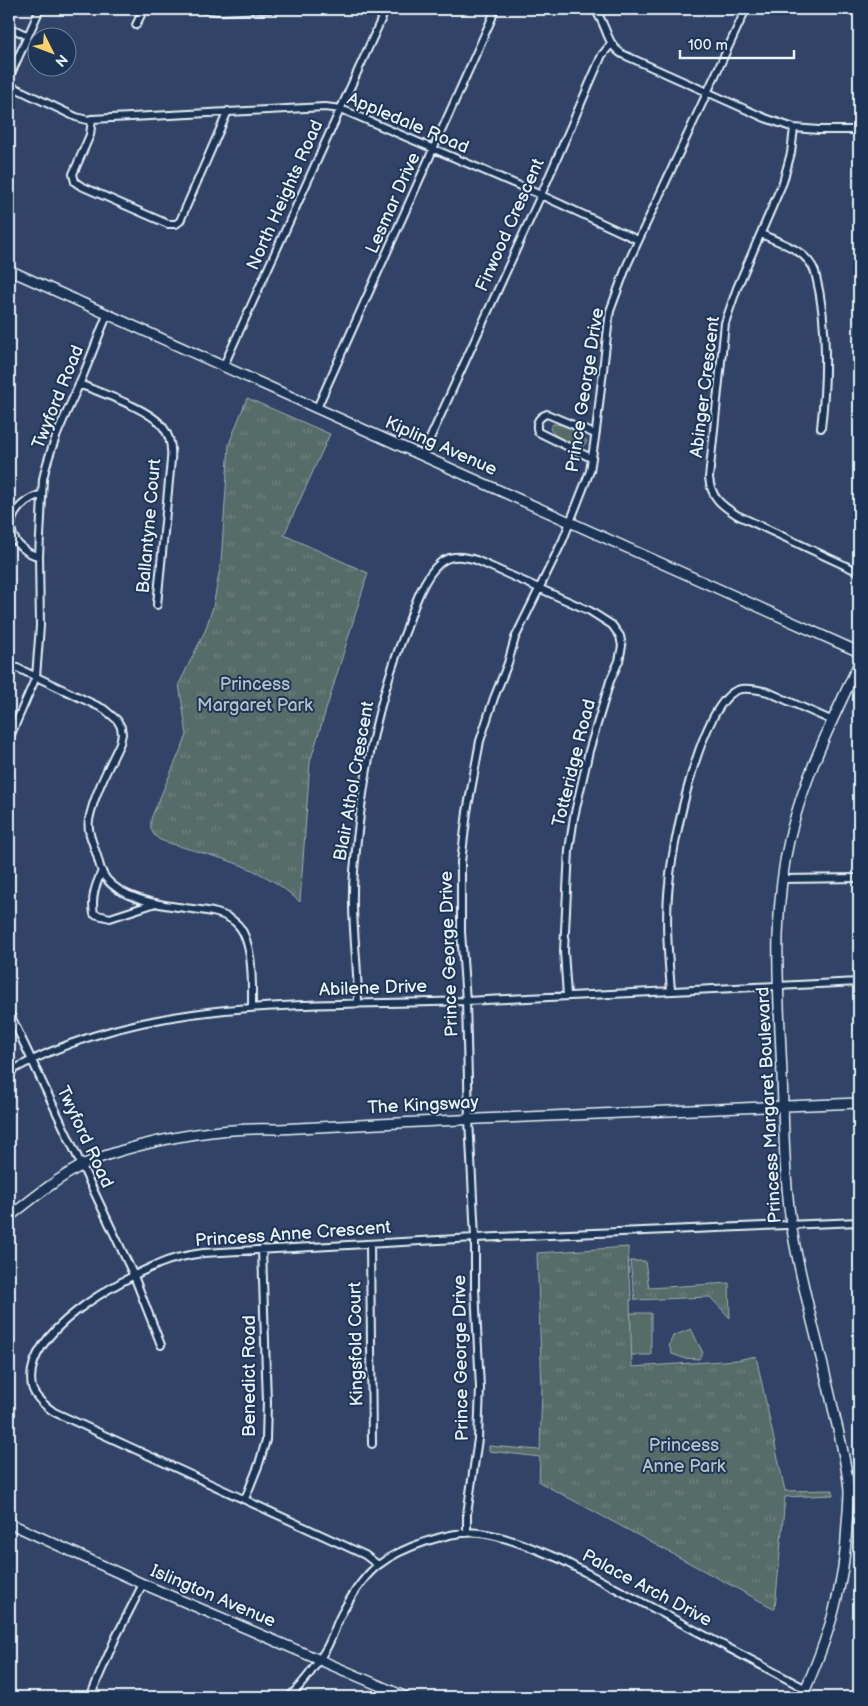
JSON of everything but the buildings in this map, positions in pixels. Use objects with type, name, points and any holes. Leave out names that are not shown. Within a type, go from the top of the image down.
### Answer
[{"type":"street","points":[[32,28],[40,9]]},
{"type":"street","points":[[136,25],[144,9]]},
{"type":"street","points":[[200,9],[218,11],[270,9]]},
{"type":"street","name":"North Heights Road","points":[[224,365],[386,9]]},
{"type":"street","name":"Lesmar Drive","points":[[317,408],[492,18],[494,9]]},
{"type":"street","points":[[594,9],[602,18],[611,44],[622,54],[765,118],[794,128],[859,130]]},
{"type":"street","name":"Prince George Drive","points":[[467,1533],[467,1514],[480,1414],[466,1001],[460,932],[461,862],[467,812],[480,741],[515,638],[563,540],[590,472],[610,311],[638,240],[746,9]]},
{"type":"street","points":[[9,27],[28,36],[9,78]]},
{"type":"street","name":"Firwood Crescent","points":[[422,456],[541,195],[602,55],[611,44]]},
{"type":"street","name":"Appledale Road","points":[[9,85],[76,118],[87,120],[228,111],[325,107],[341,109],[541,195],[638,240]]},
{"type":"street","points":[[92,119],[90,136],[74,174],[74,182],[168,224],[176,224],[180,221],[228,111]]},
{"type":"street","name":"Abinger Crescent","points":[[794,128],[787,169],[737,288],[725,323],[709,478],[710,488],[714,497],[722,506],[859,572]]},
{"type":"street","points":[[761,234],[798,251],[812,264],[815,272],[824,326],[825,380],[821,428]]},
{"type":"street","name":"Kipling Avenue","points":[[9,270],[859,652]]},
{"type":"street","name":"Twyford Road","points":[[9,739],[36,677],[40,626],[39,556],[45,469],[56,436],[108,314]]},
{"type":"street","name":"Ballantyne Court","points":[[79,384],[152,416],[165,428],[169,439],[171,460],[157,605]]},
{"type":"street","points":[[592,458],[538,432],[537,425],[543,415],[547,414],[596,434]]},
{"type":"street","points":[[39,556],[31,555],[22,547],[9,528],[14,513],[32,497],[42,494]]},
{"type":"street","name":"Blair Athol Crescent","points":[[358,1004],[353,903],[358,824],[371,749],[385,691],[415,604],[429,576],[440,562],[456,556],[476,560],[539,589]]},
{"type":"street","name":"Totteridge Road","points":[[539,589],[601,617],[612,625],[620,636],[622,646],[619,661],[610,681],[589,751],[569,850],[564,920],[567,996]]},
{"type":"street","name":"Princess Margaret Boulevard","points":[[804,1693],[826,1640],[839,1595],[847,1543],[849,1491],[838,1431],[801,1274],[788,1193],[778,986],[778,914],[782,878],[798,809],[819,751],[859,663]]},
{"type":"street","points":[[9,664],[104,710],[117,720],[121,726],[120,743],[95,801],[88,828],[102,872],[109,882],[138,900],[219,914],[237,923],[248,949],[252,976],[252,1007]]},
{"type":"street","points":[[671,990],[667,951],[667,906],[675,844],[688,788],[700,748],[720,706],[734,692],[741,689],[759,690],[768,692],[833,721]]},
{"type":"street","points":[[102,872],[94,890],[92,905],[94,914],[110,918],[154,903]]},
{"type":"street","points":[[782,878],[859,878]]},
{"type":"street","name":"Abilene Drive","points":[[9,1072],[32,1059],[94,1034],[139,1022],[193,1013],[252,1007],[466,1001],[859,982]]},
{"type":"street","name":"Twyford Road","points":[[9,1012],[134,1276],[161,1345]]},
{"type":"street","name":"The Kingsway","points":[[9,1217],[46,1188],[82,1165],[142,1144],[213,1132],[256,1128],[278,1129],[859,1103]]},
{"type":"street","name":"Princess Anne Crescent","points":[[378,1566],[365,1556],[54,1412],[37,1396],[32,1388],[32,1375],[40,1351],[48,1339],[83,1305],[100,1293],[159,1264],[186,1256],[212,1252],[475,1238],[859,1222]]},
{"type":"street","name":"Kingsfold Court","points":[[370,1244],[372,1444]]},
{"type":"street","name":"Benedict Road","points":[[245,1499],[266,1440],[267,1402],[262,1249]]},
{"type":"street","points":[[849,1491],[859,1490]]},
{"type":"street","name":"Islington Avenue","points":[[9,1523],[143,1584],[406,1697]]},
{"type":"street","points":[[289,1697],[327,1647],[342,1612],[364,1580],[378,1566],[418,1543],[467,1533]]},
{"type":"street","name":"Palace Arch Drive","points":[[467,1533],[483,1534],[510,1541],[538,1549],[560,1559],[804,1693]]},
{"type":"street","points":[[90,1697],[116,1637],[143,1584]]},
{"type":"green space","name":"Princess Margaret Park","points":[[247,398],[330,434],[284,535],[368,573],[310,762],[300,902],[283,888],[250,869],[160,840],[153,833],[151,827],[152,816],[187,735],[179,684],[205,631],[213,607],[221,562],[229,444]]},
{"type":"green space","points":[[553,424],[573,429],[582,435],[587,442],[583,446],[564,440],[552,431],[550,428]]},
{"type":"green space","name":"Princess Anne Park","points":[[628,1247],[632,1300],[630,1300],[632,1367],[737,1360],[756,1356],[785,1491],[833,1490],[833,1495],[785,1497],[775,1609],[539,1482],[540,1457],[489,1451],[489,1446],[540,1450],[542,1389],[537,1253]]},
{"type":"green space","points":[[630,1261],[645,1261],[649,1288],[729,1283],[730,1318],[710,1297],[635,1300]]},
{"type":"green space","points":[[621,1313],[651,1313],[651,1355],[621,1355]]},
{"type":"green space","points":[[691,1329],[703,1353],[699,1359],[683,1358],[672,1354],[669,1345],[673,1336]]}]
